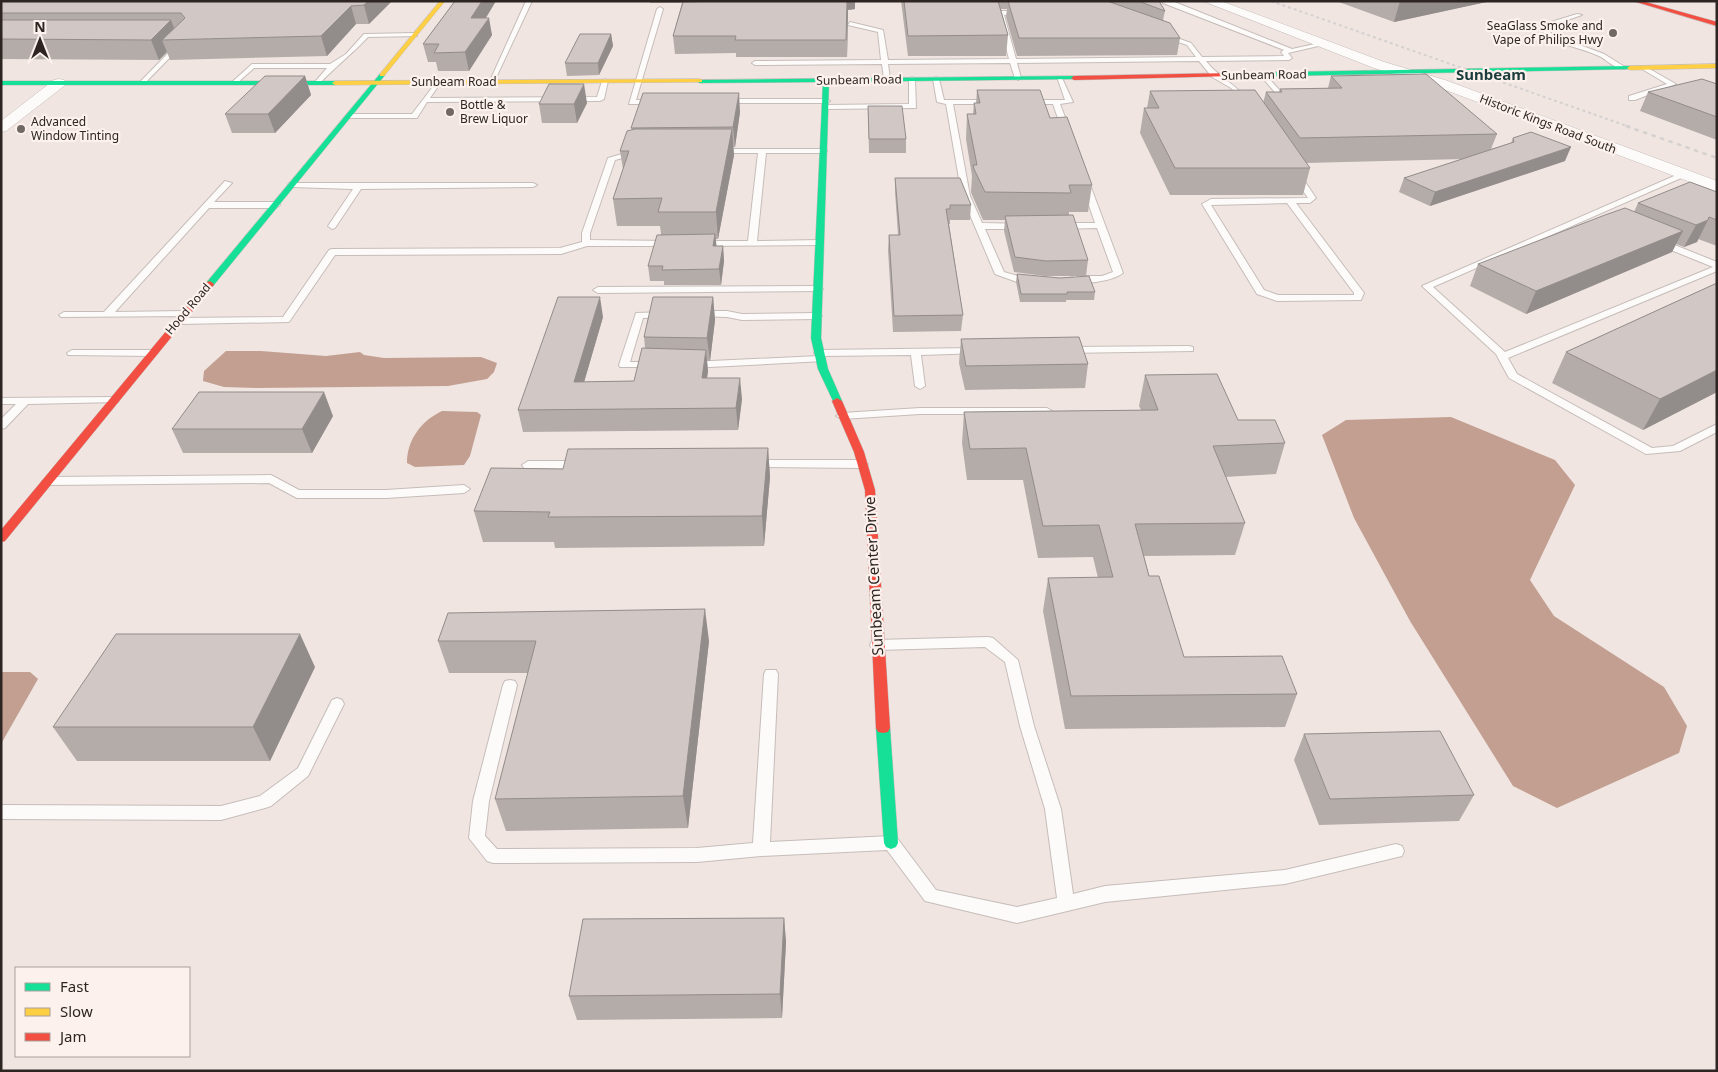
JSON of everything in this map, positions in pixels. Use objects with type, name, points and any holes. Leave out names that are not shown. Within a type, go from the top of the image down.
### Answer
[{"type":"street","name":"Hood Road","points":[[1,538],[443,1]]},
{"type":"street","name":"Historic Kings Road South","points":[[1209,1],[1408,74],[1440,83],[1717,187]]},
{"type":"street","points":[[1635,1],[1717,24]]},
{"type":"street","name":"Sunbeam Road","points":[[1,83],[317,83],[1377,76],[1717,66]]},
{"type":"street","name":"Sunbeam Center Drive","points":[[826,80],[816,338],[820,356],[862,464],[870,498],[877,646],[891,843]]},
{"type":"street","points":[[1,128],[59,83]]},
{"type":"lane","points":[[491,82],[529,1]]},
{"type":"lane","points":[[1169,1],[1165,2],[1292,51]]},
{"type":"lane","points":[[660,9],[632,102],[662,102]]},
{"type":"lane","points":[[1018,78],[1000,12],[1028,13]]},
{"type":"lane","points":[[1579,15],[1550,24],[1544,30],[1551,36],[1602,55],[1623,68]]},
{"type":"lane","points":[[850,24],[881,31],[887,79]]},
{"type":"lane","points":[[1156,32],[1189,44],[1214,76],[1233,87],[1250,101],[1251,110]]},
{"type":"lane","points":[[317,83],[332,66],[348,55],[366,35],[415,35]]},
{"type":"lane","points":[[142,83],[188,36],[178,36]]},
{"type":"lane","points":[[754,63],[1289,58],[1284,52],[1324,44]]},
{"type":"lane","points":[[234,83],[252,66],[332,66]]},
{"type":"lane","points":[[1644,68],[1682,87]]},
{"type":"lane","points":[[1263,76],[1280,95]]},
{"type":"lane","points":[[1017,102],[1069,102],[1059,78]]},
{"type":"lane","points":[[710,102],[913,106],[912,79]]},
{"type":"lane","points":[[936,79],[941,102],[998,102]]},
{"type":"lane","points":[[425,100],[600,99],[605,81]]},
{"type":"lane","points":[[350,116],[414,116],[438,82]]},
{"type":"lane","points":[[1632,98],[1674,84]]},
{"type":"lane","points":[[1272,97],[1300,95]]},
{"type":"lane","points":[[1236,102],[1250,101]]},
{"type":"lane","points":[[949,102],[966,196],[1000,274],[1018,279],[1046,279]]},
{"type":"lane","points":[[1056,102],[1072,146]]},
{"type":"lane","points":[[705,151],[823,151]]},
{"type":"lane","points":[[752,243],[762,151]]},
{"type":"lane","points":[[586,243],[586,233],[612,158],[638,152],[648,152]]},
{"type":"lane","points":[[1290,166],[1312,198],[1310,200],[1206,204],[1260,292],[1277,298],[1358,298],[1359,293],[1290,201]]},
{"type":"lane","points":[[1065,279],[1103,279],[1118,274],[1082,172]]},
{"type":"lane","points":[[1684,175],[1658,191],[1591,215],[1427,286],[1502,356],[1513,376],[1650,452],[1676,449],[1717,427]]},
{"type":"lane","points":[[107,315],[228,183]]},
{"type":"lane","points":[[292,185],[359,187],[533,185]]},
{"type":"lane","points":[[332,226],[359,187]]},
{"type":"lane","points":[[207,205],[276,205]]},
{"type":"lane","points":[[1591,215],[1609,222]]},
{"type":"lane","points":[[979,226],[1101,225]]},
{"type":"lane","points":[[1654,240],[1717,267]]},
{"type":"lane","points":[[64,315],[286,320],[332,252],[561,251],[586,243],[676,244]]},
{"type":"lane","points":[[686,244],[820,243]]},
{"type":"lane","points":[[1502,356],[1717,267]]},
{"type":"lane","points":[[598,290],[818,289]]},
{"type":"lane","points":[[661,365],[624,365],[639,315],[817,316]]},
{"type":"lane","points":[[1058,350],[1189,349]]},
{"type":"lane","points":[[679,365],[715,366],[820,356],[982,351]]},
{"type":"lane","points":[[72,353],[153,352]]},
{"type":"lane","points":[[916,352],[920,386]]},
{"type":"lane","points":[[1,401],[114,400]]},
{"type":"lane","points":[[1,426],[25,401]]},
{"type":"lane","points":[[842,416],[920,411],[1056,411]]},
{"type":"lane","points":[[745,464],[862,464]]},
{"type":"lane","points":[[528,465],[587,465]]},
{"type":"lane","points":[[48,481],[270,480],[297,494],[386,494],[464,489]]},
{"type":"lane","points":[[877,646],[988,642],[1011,660],[1027,726],[1052,809],[1066,903]]},
{"type":"lane","points":[[761,850],[771,674]]},
{"type":"lane","points":[[510,685],[481,801],[477,838],[492,856],[697,855],[891,843],[931,896],[1016,915],[1105,894],[1285,877],[1396,851]]},
{"type":"lane","points":[[1,812],[221,813],[265,801],[303,772],[337,704]]},
{"type":"shaded area","points":[[226,351],[261,351],[326,356],[360,352],[364,355],[384,358],[481,357],[497,363],[494,372],[487,379],[448,386],[257,388],[224,387],[203,381],[204,371]]},
{"type":"shaded area","points":[[442,411],[477,412],[481,415],[470,456],[464,465],[415,467],[407,463],[410,447],[417,432],[428,420]]},
{"type":"shaded area","points":[[1451,417],[1555,460],[1575,485],[1530,580],[1554,616],[1664,687],[1687,726],[1679,753],[1557,808],[1513,786],[1410,621],[1354,518],[1322,435],[1346,420]]},
{"type":"shaded area","points":[[1,672],[30,672],[38,679],[1,744]]},
{"type":"building","points":[[1,1],[368,1],[364,5],[351,6],[321,36],[162,40],[185,18],[181,13],[1,13]]},
{"type":"building","points":[[455,1],[482,1],[471,18],[489,18],[465,52],[434,53],[439,44],[423,44]]},
{"type":"building","points":[[847,1],[846,40],[735,40],[736,36],[673,36],[683,2]]},
{"type":"building","points":[[904,1],[998,1],[1008,35],[908,36]]},
{"type":"building","points":[[1008,1],[1107,1],[1170,23],[1180,38],[1019,38]]},
{"type":"building","points":[[1138,1],[1159,1],[1165,11]]},
{"type":"building","points":[[1,20],[171,20],[151,40],[1,39]]},
{"type":"building","points":[[580,34],[611,34],[598,63],[565,63]]},
{"type":"building","points":[[1426,74],[1497,134],[1300,138],[1266,92],[1282,92],[1280,89],[1342,88],[1331,76]]},
{"type":"building","points":[[265,76],[305,76],[268,114],[225,114]]},
{"type":"building","points":[[1702,79],[1717,84],[1717,117],[1648,92]]},
{"type":"building","points":[[549,84],[584,84],[574,104],[539,104]]},
{"type":"building","points":[[977,90],[1040,90],[1050,118],[1067,117],[1092,185],[1069,185],[1071,193],[985,192],[973,165],[977,165],[967,114],[976,114],[974,103],[980,103]]},
{"type":"building","points":[[1255,90],[1310,168],[1175,168],[1144,108],[1159,108],[1150,91]]},
{"type":"building","points":[[643,93],[739,93],[733,127],[631,128]]},
{"type":"building","points":[[868,106],[902,106],[906,139],[869,139]]},
{"type":"building","points":[[635,129],[732,129],[716,212],[658,212],[662,198],[613,199],[629,151],[620,151],[627,131]]},
{"type":"building","points":[[1531,132],[1571,147],[1435,192],[1404,178],[1514,142],[1513,138]]},
{"type":"building","points":[[895,178],[960,178],[971,205],[950,205],[950,209],[946,209],[963,315],[894,316],[889,235],[900,235]]},
{"type":"building","points":[[1690,182],[1717,192],[1717,220],[1709,217],[1708,220],[1696,225],[1638,203]]},
{"type":"building","points":[[1625,208],[1683,231],[1536,291],[1478,264],[1605,215]]},
{"type":"building","points":[[1073,215],[1088,260],[1046,261],[1015,257],[1005,216]]},
{"type":"building","points":[[715,234],[713,246],[723,246],[719,269],[662,270],[663,266],[648,266],[657,235]]},
{"type":"building","points":[[1017,274],[1060,278],[1089,276],[1095,292],[1021,294]]},
{"type":"building","points":[[1717,283],[1717,370],[1660,399],[1566,352]]},
{"type":"building","points":[[558,297],[600,297],[574,382],[634,381],[642,348],[706,350],[702,378],[740,378],[736,408],[518,410]]},
{"type":"building","points":[[653,297],[713,297],[707,338],[644,337]]},
{"type":"building","points":[[1079,337],[1088,364],[966,366],[961,339]]},
{"type":"building","points":[[1217,374],[1238,420],[1275,420],[1285,443],[1213,446],[1245,523],[1135,524],[1149,576],[1159,576],[1184,657],[1282,656],[1297,694],[1071,696],[1048,578],[1113,577],[1099,525],[1043,526],[1026,448],[970,449],[964,412],[1158,410],[1145,375]]},
{"type":"building","points":[[199,392],[324,392],[302,429],[172,429]]},
{"type":"building","points":[[768,448],[762,516],[548,517],[550,512],[474,511],[491,468],[563,469],[568,449]]},
{"type":"building","points":[[705,609],[683,796],[495,799],[536,641],[438,641],[448,613]]},
{"type":"building","points":[[116,634],[300,634],[253,727],[53,727]]},
{"type":"building","points":[[1440,731],[1474,795],[1330,799],[1304,734]]},
{"type":"building","points":[[784,918],[780,994],[569,996],[583,919]]},
{"type":"railway","points":[[1271,1],[1630,127]]},
{"type":"railway","points":[[1626,126],[1717,158]]},
{"type":"traffic: fast","points":[[1232,75],[1630,68]]},
{"type":"traffic: fast","points":[[210,284],[382,75]]},
{"type":"traffic: fast","points":[[700,81],[1074,78]]},
{"type":"traffic: fast","points":[[826,80],[816,338],[823,369],[837,401]]},
{"type":"traffic: fast","points":[[1,83],[335,83]]},
{"type":"traffic: fast","points":[[883,728],[891,843]]},
{"type":"traffic: slow","points":[[382,75],[443,1]]},
{"type":"traffic: slow","points":[[1630,68],[1717,66]]},
{"type":"traffic: slow","points":[[335,83],[700,81]]},
{"type":"traffic: jam","points":[[1635,1],[1717,24]]},
{"type":"traffic: jam","points":[[1074,78],[1232,75]]},
{"type":"traffic: jam","points":[[1,538],[210,284]]},
{"type":"traffic: jam","points":[[837,401],[859,452],[870,490],[883,728]]},
{"type":"place","name":"SeaGlass Smoke and Vape of Philips Hwy","points":[[1613,33]]},
{"type":"place","name":"Bottle & Brew Liquor","points":[[450,112]]},
{"type":"place","name":"Advanced Window Tinting","points":[[21,129]]},
{"type":"district","name":"Sunbeam","points":[[1491,75]]}]
